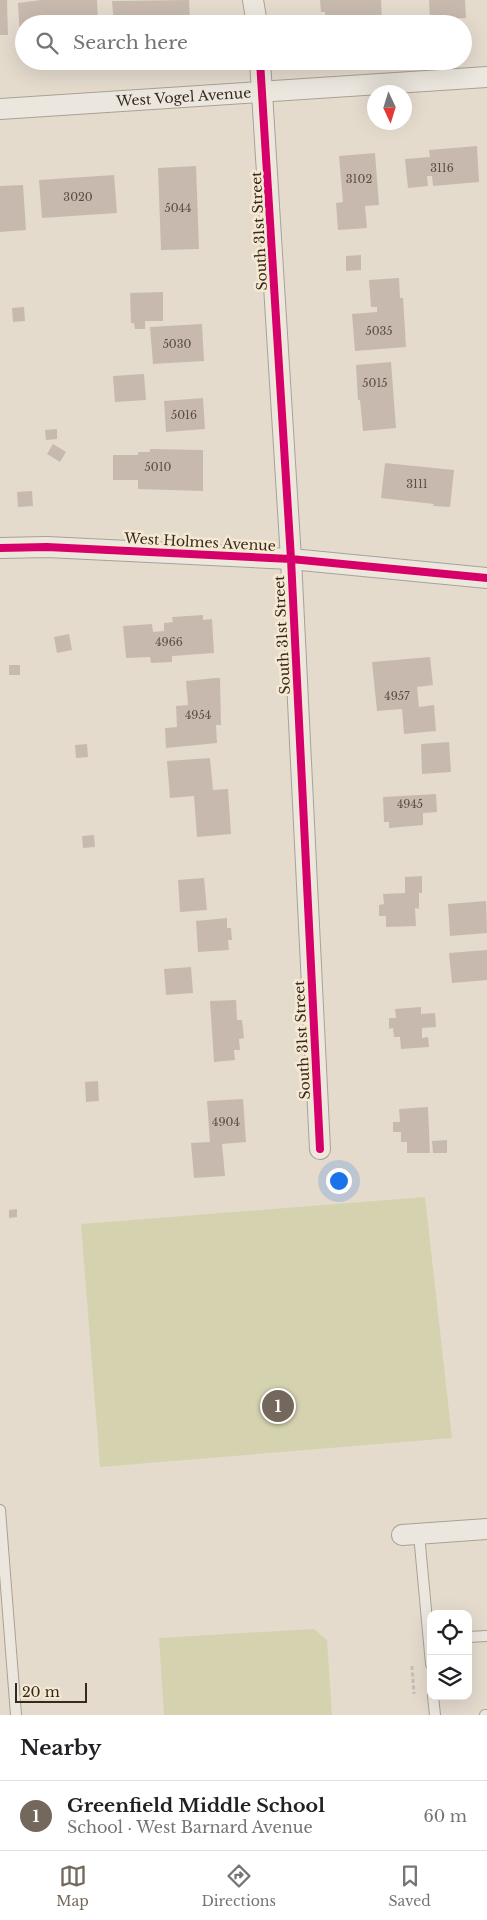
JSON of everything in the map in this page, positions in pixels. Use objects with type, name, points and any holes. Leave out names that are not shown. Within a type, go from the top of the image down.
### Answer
[{"type":"street","points":[[253,0],[256,15]]},
{"type":"street","name":"South 31st Street","points":[[261,70],[291,558],[320,1148]]},
{"type":"street","name":"West Vogel Avenue","points":[[0,109],[487,77]]},
{"type":"street","name":"West Holmes Avenue","points":[[0,548],[47,547],[291,558],[487,578]]},
{"type":"street","points":[[410,1534],[487,1529]]},
{"type":"lane","points":[[0,1510],[16,1715]]},
{"type":"lane","points":[[410,1534],[427,1624]]},
{"type":"lane","points":[[472,1637],[487,1636]]},
{"type":"lane","points":[[433,1700],[435,1715]]},
{"type":"shaded area","points":[[425,1197],[452,1438],[100,1467],[81,1224]]},
{"type":"shaded area","points":[[314,1629],[327,1640],[332,1715],[164,1715],[159,1638]]},
{"type":"building","points":[[0,0],[7,0],[8,35],[0,35]]},
{"type":"building","points":[[41,0],[97,0],[98,15],[19,15],[18,3]]},
{"type":"building","points":[[189,0],[190,15],[113,15],[112,1]]},
{"type":"building","points":[[320,0],[381,0],[382,15],[325,15],[325,12],[321,12]]},
{"type":"building","points":[[429,0],[465,0],[466,15],[430,15]]},
{"type":"building","points":[[477,146],[479,182],[433,186],[432,176],[427,176],[428,186],[408,188],[405,159],[430,157],[429,150]]},
{"type":"building","points":[[375,153],[379,205],[365,206],[367,228],[338,230],[336,203],[343,202],[339,156]]},
{"type":"building","points":[[196,166],[199,249],[161,250],[158,168]]},
{"type":"building","points":[[114,175],[117,213],[42,218],[39,180]]},
{"type":"building","points":[[23,185],[26,230],[0,232],[0,186]]},
{"type":"building","points":[[361,255],[361,270],[346,271],[346,256]]},
{"type":"building","points":[[399,278],[400,298],[403,298],[406,347],[355,351],[352,314],[377,312],[377,307],[371,307],[369,280]]},
{"type":"building","points":[[163,292],[163,321],[145,321],[145,329],[135,329],[134,323],[131,323],[130,293]]},
{"type":"building","points":[[24,307],[25,321],[13,322],[12,308]]},
{"type":"building","points":[[202,324],[204,361],[153,364],[150,327]]},
{"type":"building","points":[[391,362],[396,428],[363,431],[360,400],[358,400],[356,365]]},
{"type":"building","points":[[144,374],[146,400],[115,402],[113,376]]},
{"type":"building","points":[[203,398],[205,429],[166,432],[164,401]]},
{"type":"building","points":[[57,429],[57,439],[46,440],[45,430]]},
{"type":"building","points":[[53,444],[66,452],[60,462],[47,454]]},
{"type":"building","points":[[150,449],[203,450],[203,491],[138,489],[138,480],[113,480],[113,455],[138,455],[138,452],[150,452]]},
{"type":"building","points":[[385,463],[454,470],[450,507],[381,498]]},
{"type":"building","points":[[32,491],[33,506],[18,507],[17,492]]},
{"type":"building","points":[[203,615],[203,620],[212,619],[214,653],[172,656],[172,662],[151,663],[150,657],[126,658],[123,626],[152,624],[153,632],[164,631],[164,623],[173,622],[172,617]]},
{"type":"building","points":[[69,634],[72,650],[57,653],[54,637]]},
{"type":"building","points":[[430,657],[433,685],[417,687],[419,707],[434,705],[436,731],[404,734],[402,709],[377,711],[372,662]]},
{"type":"building","points":[[9,665],[20,665],[20,675],[9,675]]},
{"type":"building","points":[[220,678],[221,725],[216,725],[217,743],[166,748],[165,728],[177,727],[176,706],[188,705],[186,681]]},
{"type":"building","points":[[449,742],[451,772],[422,774],[421,744]]},
{"type":"building","points":[[87,744],[88,757],[76,758],[75,745]]},
{"type":"building","points":[[210,758],[213,790],[228,789],[231,834],[197,837],[194,796],[170,798],[167,761]]},
{"type":"building","points":[[436,794],[437,812],[423,813],[423,825],[389,828],[389,822],[384,822],[383,797]]},
{"type":"building","points":[[94,835],[95,847],[83,848],[82,836]]},
{"type":"building","points":[[422,876],[422,893],[419,893],[419,909],[415,908],[416,926],[386,927],[386,916],[379,916],[379,905],[384,904],[383,894],[405,893],[405,877]]},
{"type":"building","points":[[204,878],[207,910],[180,912],[178,880]]},
{"type":"building","points":[[486,901],[487,933],[450,936],[448,904]]},
{"type":"building","points":[[227,918],[227,928],[231,928],[232,940],[228,940],[229,950],[198,952],[196,921]]},
{"type":"building","points":[[487,950],[487,980],[452,983],[449,953]]},
{"type":"building","points":[[191,967],[193,993],[166,995],[164,969]]},
{"type":"building","points":[[236,1000],[237,1020],[242,1020],[244,1038],[239,1039],[240,1050],[234,1050],[235,1060],[214,1062],[210,1001]]},
{"type":"building","points":[[421,1007],[421,1014],[435,1013],[436,1027],[422,1028],[422,1038],[428,1037],[429,1047],[401,1049],[400,1037],[394,1037],[393,1028],[389,1029],[389,1018],[396,1018],[395,1009]]},
{"type":"building","points":[[98,1081],[99,1101],[86,1102],[85,1082]]},
{"type":"building","points":[[243,1099],[246,1142],[222,1144],[225,1176],[194,1178],[191,1143],[210,1142],[207,1101]]},
{"type":"building","points":[[428,1107],[430,1153],[407,1153],[407,1142],[401,1142],[401,1132],[393,1132],[393,1122],[400,1122],[399,1109]]},
{"type":"building","points":[[447,1140],[447,1153],[433,1153],[432,1141]]},
{"type":"building","points":[[17,1209],[17,1217],[9,1218],[9,1210]]},
{"type":"cycle path","points":[[261,70],[291,559],[320,1149]]},
{"type":"cycle path","points":[[0,548],[47,547],[291,559],[487,578]]},
{"type":"place","name":"Greenfield Middle School","points":[[278,1406]]}]
